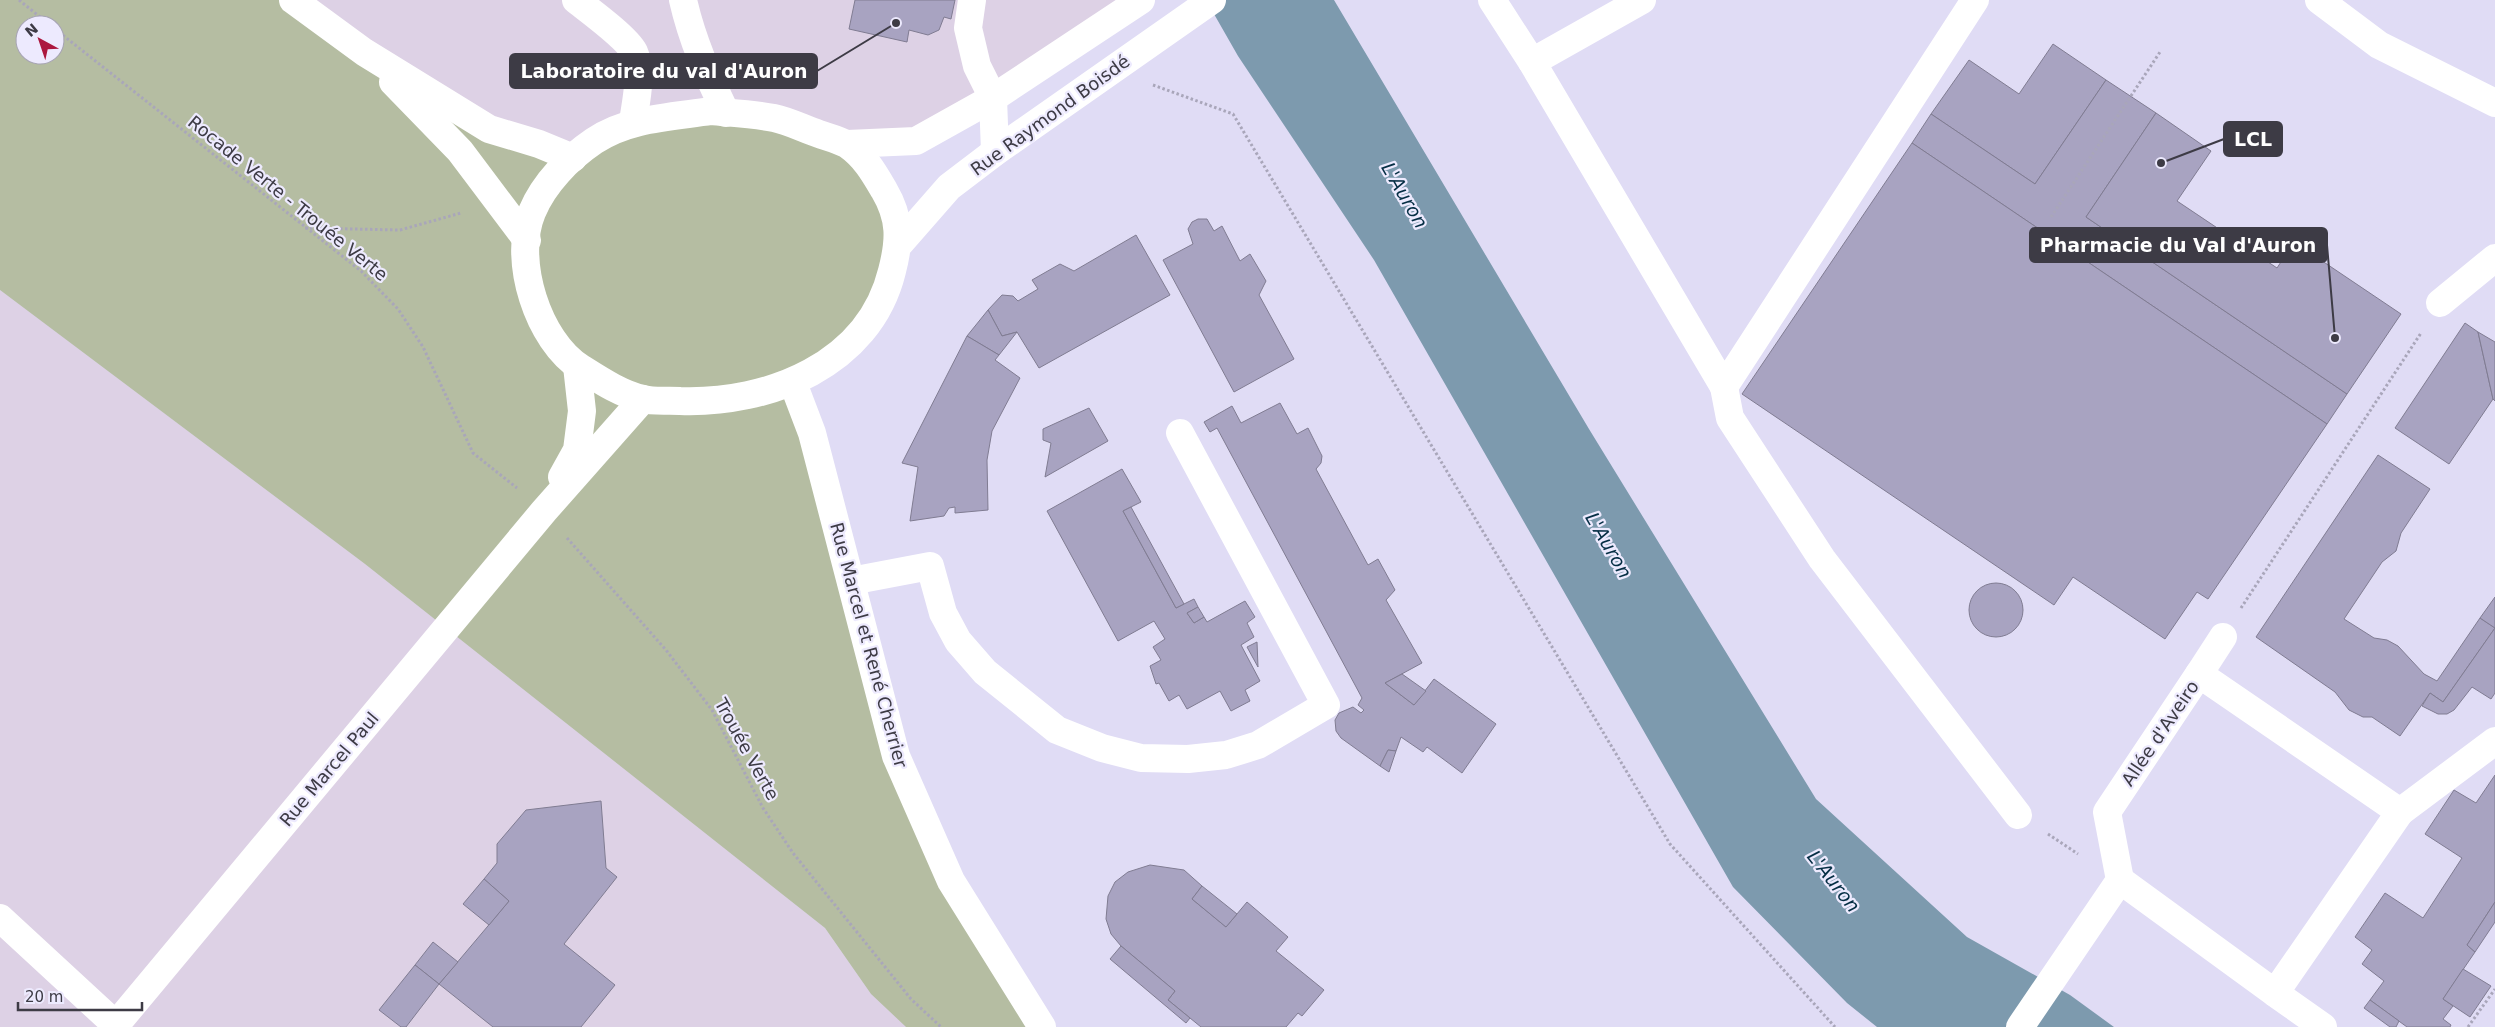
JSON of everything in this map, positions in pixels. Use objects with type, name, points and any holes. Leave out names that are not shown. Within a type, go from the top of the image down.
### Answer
[{"type":"street","points":[[293,0],[364,52],[489,129],[539,144],[573,158]]},
{"type":"street","points":[[576,0],[615,32],[634,52],[638,77],[633,122]]},
{"type":"street","points":[[683,0],[688,24],[705,68],[726,113]]},
{"type":"street","points":[[972,0],[968,28],[977,66],[993,98],[995,152]]},
{"type":"street","points":[[847,144],[916,141],[993,98],[1141,0]]},
{"type":"street","points":[[1492,0],[1532,62],[1724,387],[1730,418],[1822,559],[2018,815]]},
{"type":"street","points":[[2319,0],[2379,45],[2495,103]]},
{"type":"street","points":[[1532,62],[1634,3]]},
{"type":"street","points":[[1724,387],[1970,3]]},
{"type":"street","name":"Rue Raymond Boisdé","points":[[900,243],[949,188],[995,152],[1206,4]]},
{"type":"street","points":[[364,52],[460,151],[527,240]]},
{"type":"street","points":[[711,111],[726,113],[776,118],[847,144],[870,164],[894,207],[900,243],[888,291],[862,331],[834,359],[793,383],[746,395],[702,401],[644,399],[608,385],[577,366],[556,343],[536,310],[526,277],[527,240],[531,213],[547,184],[573,158],[596,140],[633,122],[711,111]]},
{"type":"street","points":[[2440,303],[2495,258]]},
{"type":"street","name":"Rue Marcel Paul","points":[[544,511],[577,450],[582,410],[577,366]]},
{"type":"street","name":"Rue Marcel et René Cherrier","points":[[793,383],[812,433],[896,756],[951,881],[1042,1027]]},
{"type":"street","name":"Rue Marcel Paul","points":[[115,1026],[544,511],[644,399]]},
{"type":"street","points":[[851,581],[930,566],[943,614],[958,641],[985,672],[1058,730],[1102,748],[1141,758],[1188,759],[1226,756],[1258,745],[1326,705],[1180,433]]},
{"type":"street","points":[[2199,674],[2223,637]]},
{"type":"street","name":"Allée d'Aveiro","points":[[2120,880],[2107,812],[2199,674],[2400,812]]},
{"type":"street","points":[[2275,993],[2400,812],[2495,741]]},
{"type":"street","points":[[2020,1027],[2120,880],[2323,1027]]},
{"type":"street","points":[[0,918],[115,1026]]},
{"type":"path","points":[[19,0],[38,15]]},
{"type":"path","name":"Rocade Verte - Trouée Verte","points":[[65,37],[304,228],[361,271],[398,308],[422,346],[473,453]]},
{"type":"path","points":[[2051,217],[2160,52]]},
{"type":"path","points":[[1112,70],[1232,114],[1670,844],[1835,1027]]},
{"type":"path","points":[[304,228],[400,230],[464,213],[497,198]]},
{"type":"path","points":[[2223,637],[2440,303]]},
{"type":"path","name":"Trouée Verte","points":[[473,453],[544,511],[666,650],[706,702],[763,808],[793,853],[912,999],[941,1027]]},
{"type":"path","points":[[2018,815],[2120,880]]},
{"type":"path","points":[[2468,1027],[2495,989]]},
{"type":"shaded area","points":[[294,0],[1141,0],[916,141],[573,158],[539,144]]},
{"type":"shaded area","points":[[0,290],[365,564],[825,928],[871,994],[906,1027],[0,1027]]},
{"type":"green space","points":[[0,0],[293,0],[364,52],[573,158],[711,111],[847,144],[894,207],[888,291],[793,383],[896,756],[1042,1027],[906,1027],[871,994],[825,928],[365,564],[0,290]]},
{"type":"water","name":"L'Auron","points":[[1206,0],[1334,0],[1589,429],[1816,799],[1967,937],[2070,995],[2114,1027],[1877,1027],[1847,1003],[1733,887],[1374,260],[1238,56]]},
{"type":"building","points":[[855,0],[955,0],[951,19],[944,17],[939,30],[928,35],[909,30],[907,42],[849,29]]},
{"type":"building","points":[[2053,44],[2106,80],[2035,184],[1931,114],[1969,60],[2019,94]]},
{"type":"building","points":[[2106,80],[2156,113],[2086,217],[2347,394],[2327,424],[1912,143],[1931,114],[2035,184]]},
{"type":"building","points":[[2156,113],[2211,151],[2177,201],[2277,268],[2294,242],[2401,314],[2347,394],[2086,217]]},
{"type":"building","points":[[1912,143],[2327,424],[2208,599],[2197,592],[2165,639],[2073,577],[2054,605],[1742,394]]},
{"type":"building","points":[[1198,219],[1207,219],[1214,231],[1222,226],[1240,261],[1250,254],[1266,281],[1259,295],[1294,359],[1234,392],[1163,260],[1193,244],[1188,229],[1192,222]]},
{"type":"building","points":[[1136,235],[1170,295],[1039,368],[1017,332],[1002,336],[988,310],[1002,295],[1013,296],[1018,301],[1038,289],[1032,280],[1060,264],[1074,271]]},
{"type":"building","points":[[988,310],[1002,336],[1017,332],[999,355],[967,336]]},
{"type":"building","points":[[2465,323],[2478,332],[2493,399],[2449,464],[2395,428]]},
{"type":"building","points":[[2478,332],[2495,342],[2495,401],[2493,399]]},
{"type":"building","points":[[967,336],[999,355],[995,360],[1020,378],[992,431],[987,460],[988,510],[955,513],[955,507],[949,508],[944,516],[910,521],[918,467],[902,463]]},
{"type":"building","points":[[1280,403],[1297,434],[1308,428],[1322,456],[1321,463],[1316,469],[1368,565],[1378,559],[1395,590],[1386,600],[1422,663],[1385,683],[1414,705],[1434,679],[1496,724],[1462,773],[1427,747],[1423,752],[1401,737],[1396,751],[1388,750],[1380,766],[1341,738],[1336,731],[1335,720],[1339,713],[1353,707],[1361,713],[1364,710],[1358,705],[1362,698],[1217,428],[1210,432],[1204,422],[1232,406],[1241,423]]},
{"type":"building","points":[[1089,408],[1108,441],[1045,477],[1051,443],[1043,440],[1043,429]]},
{"type":"building","points":[[2378,455],[2430,489],[2401,533],[2396,551],[2382,562],[2344,619],[2374,638],[2387,640],[2398,646],[2424,674],[2437,681],[2480,618],[2495,628],[2443,702],[2430,693],[2400,736],[2372,717],[2363,717],[2349,710],[2335,692],[2256,637]]},
{"type":"building","points":[[1122,469],[1141,502],[1123,511],[1176,608],[1194,599],[1198,607],[1187,613],[1194,623],[1204,617],[1207,622],[1245,601],[1255,617],[1247,623],[1254,637],[1241,645],[1260,681],[1245,690],[1250,701],[1231,711],[1220,691],[1187,709],[1179,695],[1169,701],[1159,683],[1156,684],[1150,666],[1161,660],[1153,647],[1165,639],[1154,621],[1118,641],[1047,511]]},
{"type":"building","points":[[1131,507],[1184,604],[1176,608],[1123,511]]},
{"type":"building","points":[[1996,583],[2006,585],[2015,591],[2021,600],[2023,610],[2021,620],[2015,629],[2006,635],[1996,637],[1986,635],[1977,629],[1971,620],[1969,610],[1971,600],[1977,591],[1986,585]]},
{"type":"building","points":[[2495,597],[2495,628],[2480,618]]},
{"type":"building","points":[[1198,607],[1204,617],[1194,623],[1187,613]]},
{"type":"building","points":[[2495,628],[2495,693],[2491,699],[2472,687],[2454,710],[2447,714],[2438,714],[2422,706],[2430,693],[2443,702]]},
{"type":"building","points":[[1257,642],[1258,667],[1247,647]]},
{"type":"building","points":[[1402,674],[1426,691],[1414,705],[1385,683]]},
{"type":"building","points":[[1388,750],[1396,751],[1389,772],[1380,766]]},
{"type":"building","points":[[2495,775],[2495,902],[2467,945],[2475,952],[2443,999],[2453,1006],[2443,1019],[2451,1025],[2450,1027],[2407,1027],[2370,1000],[2384,981],[2362,964],[2372,950],[2355,937],[2385,893],[2423,918],[2462,858],[2425,834],[2454,790],[2476,803]]},
{"type":"building","points":[[601,801],[606,868],[617,877],[564,944],[615,985],[581,1027],[493,1027],[439,984],[509,901],[484,879],[497,863],[497,844],[526,810]]},
{"type":"building","points":[[1150,865],[1184,870],[1202,886],[1192,899],[1226,927],[1247,902],[1288,937],[1276,951],[1324,990],[1302,1016],[1298,1013],[1286,1027],[1201,1027],[1168,1000],[1175,991],[1121,946],[1111,934],[1106,919],[1108,896],[1115,882],[1128,872]]},
{"type":"building","points":[[484,879],[509,901],[489,925],[463,904]]},
{"type":"building","points":[[1202,886],[1237,914],[1226,927],[1192,899]]},
{"type":"building","points":[[2495,902],[2495,922],[2475,952],[2467,945]]},
{"type":"building","points":[[433,942],[458,962],[439,984],[415,965]]},
{"type":"building","points":[[1121,946],[1175,991],[1168,1000],[1190,1018],[1186,1023],[1110,959]]},
{"type":"building","points":[[415,965],[439,984],[406,1027],[401,1027],[379,1010]]},
{"type":"building","points":[[2463,969],[2491,986],[2470,1017],[2443,999]]},
{"type":"building","points":[[2370,1000],[2399,1021],[2396,1027],[2390,1027],[2364,1008]]},
{"type":"place","name":"Laboratoire du val d'Auron","points":[[896,23]]},
{"type":"place","name":"LCL","points":[[2161,163]]},
{"type":"place","name":"Pharmacie du Val d'Auron","points":[[2335,338]]}]
